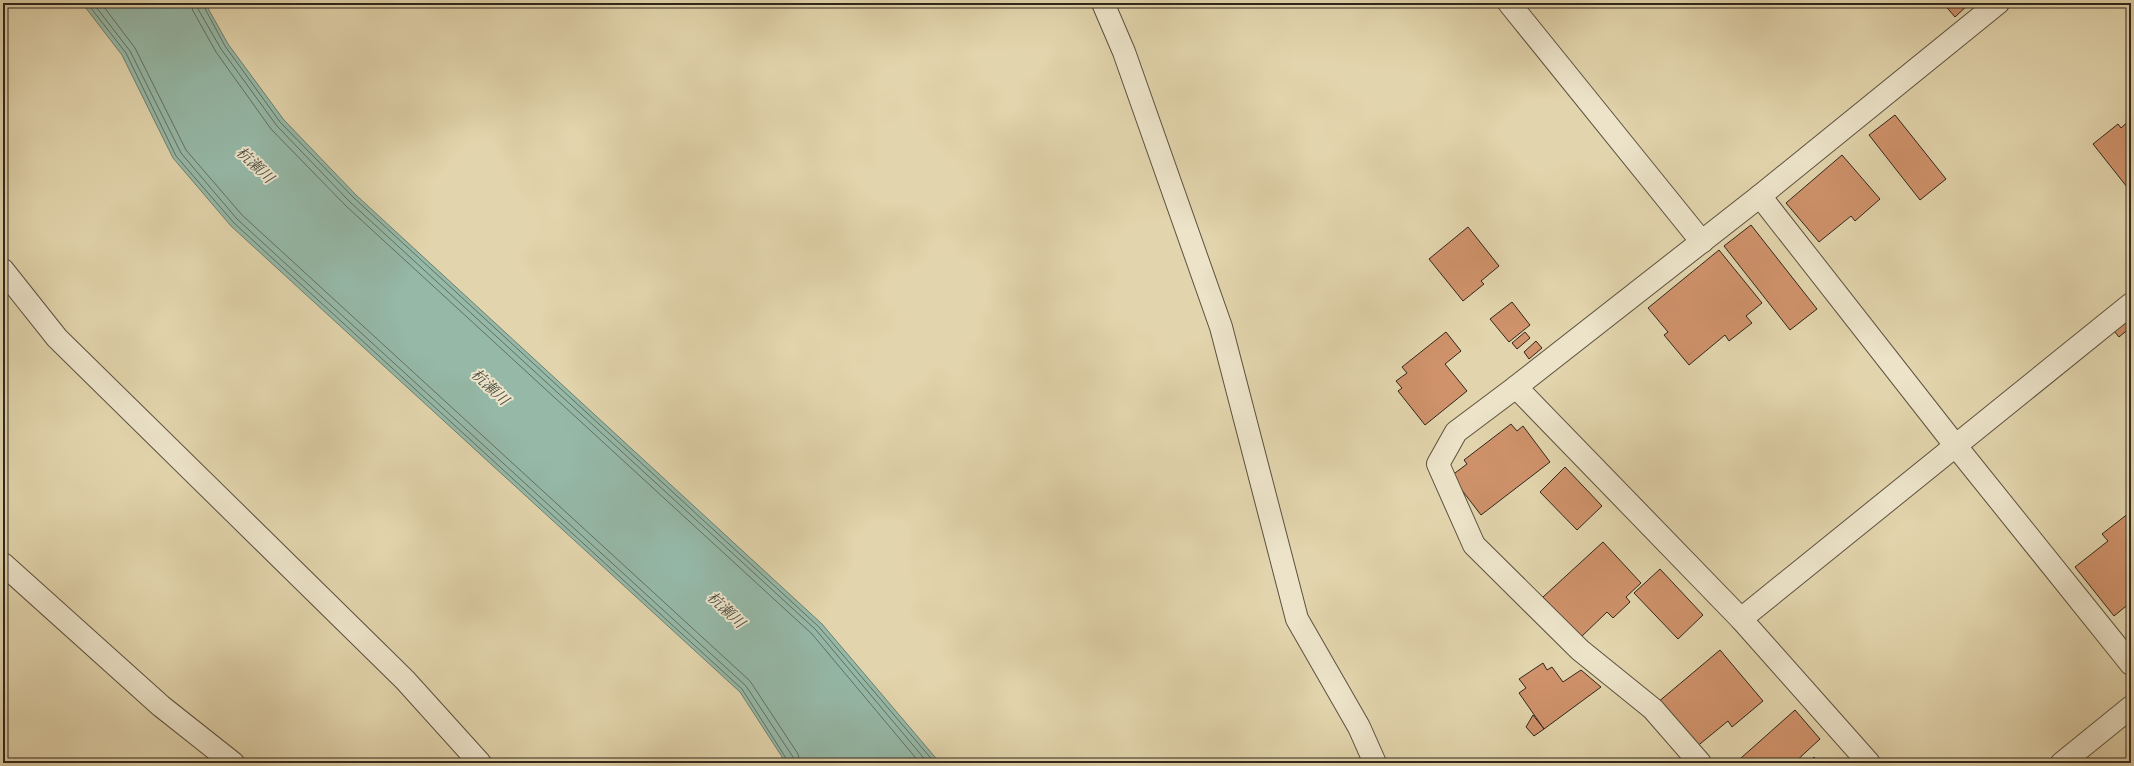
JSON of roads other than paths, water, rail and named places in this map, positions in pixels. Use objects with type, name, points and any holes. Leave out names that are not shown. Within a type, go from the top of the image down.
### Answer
[{"type":"street","points":[[1103,3],[1124,52],[1221,327],[1297,619],[1359,727],[1375,763]]},
{"type":"street","points":[[1509,3],[1702,242]]},
{"type":"street","points":[[1700,763],[1653,709],[1580,650],[1474,545],[1438,464],[1456,432],[1702,242],[1998,3]]},
{"type":"street","points":[[1760,196],[1955,445],[2131,664]]},
{"type":"street","points":[[3,270],[57,338],[405,680],[480,763]]},
{"type":"street","points":[[1741,619],[2131,304]]},
{"type":"street","points":[[1516,387],[1741,619],[1869,763]]},
{"type":"street","points":[[3,564],[161,706],[233,763]]},
{"type":"street","points":[[2062,763],[2131,707]]},
{"type":"water","name":"杭瀬川","points":[[82,3],[205,3],[228,44],[284,120],[356,195],[822,624],[940,763],[786,763],[740,692],[231,226],[173,158],[122,55]]}]
